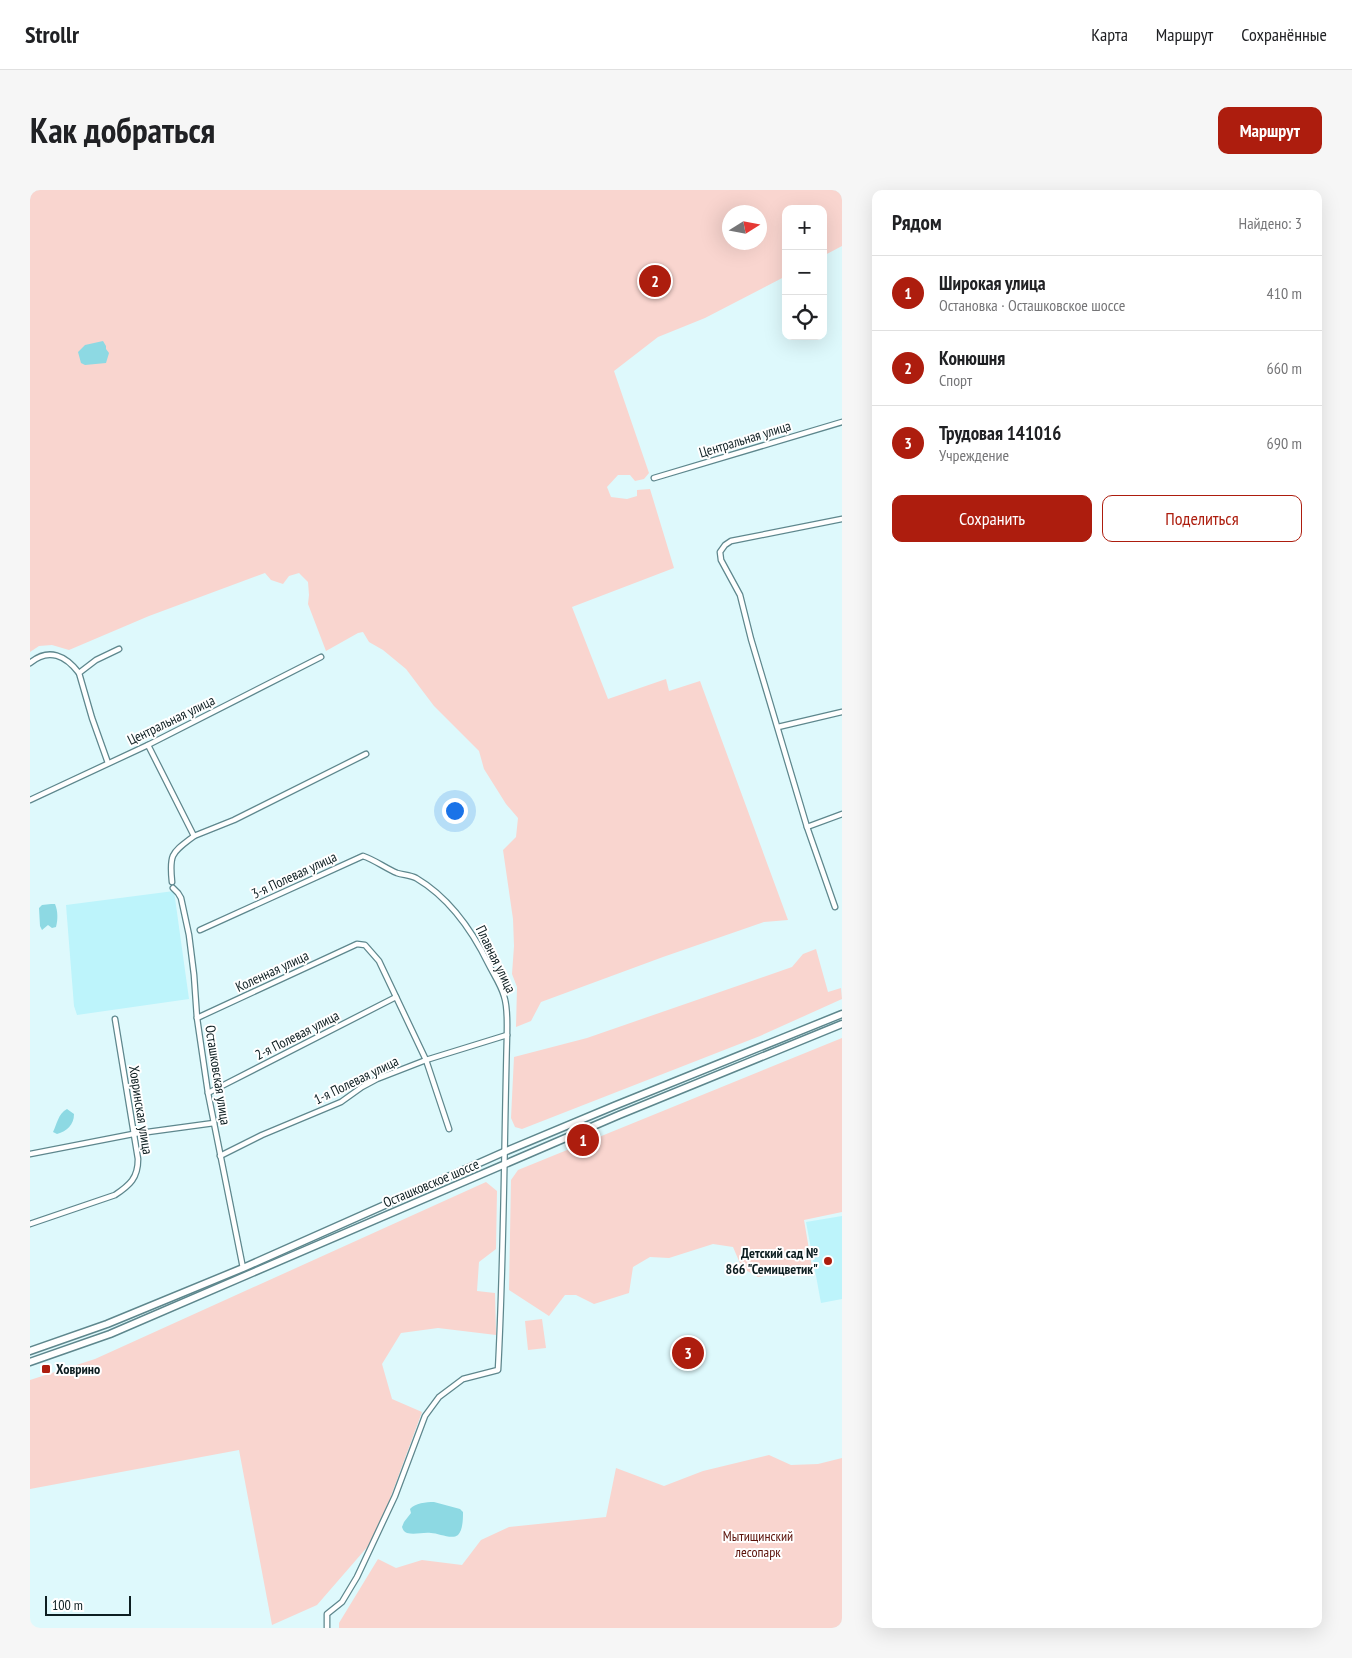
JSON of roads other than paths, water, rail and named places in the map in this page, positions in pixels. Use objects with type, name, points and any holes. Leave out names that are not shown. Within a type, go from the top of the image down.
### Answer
[{"type":"main road","name":"Осташковское шоссе","points":[[30,1351],[107,1324],[243,1268],[504,1152],[842,1014]]},
{"type":"main road","name":"Осташковское шоссе","points":[[30,1362],[110,1334],[619,1115],[842,1024]]},
{"type":"street","name":"Центральная улица","points":[[654,478],[842,422]]},
{"type":"street","points":[[835,907],[807,827],[751,639],[740,595],[721,560],[720,552],[725,545],[731,542],[842,519]]},
{"type":"street","points":[[79,673],[96,660],[119,649]]},
{"type":"street","points":[[30,663],[37,657],[53,654],[71,662],[79,673],[108,763]]},
{"type":"street","name":"Центральная улица","points":[[30,800],[148,745],[321,657]]},
{"type":"street","points":[[778,727],[842,712]]},
{"type":"street","points":[[148,745],[194,836]]},
{"type":"street","points":[[172,882],[170,864],[172,856],[176,850],[194,836],[234,820],[366,754]]},
{"type":"street","points":[[807,827],[842,814]]},
{"type":"street","name":"3-я Полевая улица","points":[[200,930],[363,856],[397,873]]},
{"type":"street","name":"Плавная улица","points":[[327,1628],[327,1614],[342,1602],[357,1578],[394,1496],[425,1416],[439,1397],[463,1380],[498,1370],[503,1258],[507,1035],[507,1015],[504,997],[468,927],[449,904],[414,877],[397,873]]},
{"type":"street","name":"Осташковская улица","points":[[173,888],[181,898],[189,935],[197,1018],[208,1093],[243,1268]]},
{"type":"street","name":"Коленная улица","points":[[197,1018],[357,944],[365,945],[379,961],[396,997]]},
{"type":"street","points":[[396,997],[426,1060],[449,1129]]},
{"type":"street","name":"2-я Полевая улица","points":[[208,1093],[396,997]]},
{"type":"street","name":"Ховринская улица","points":[[30,1224],[115,1195],[124,1189],[134,1178],[138,1170],[138,1159],[115,1019]]},
{"type":"street","name":"1-я Полевая улица","points":[[220,1156],[262,1135],[341,1102],[377,1079],[426,1060],[507,1035]]},
{"type":"street","points":[[30,1154],[133,1134],[214,1123]]},
{"type":"place","name":"Конюшня","points":[[655,281]]},
{"type":"place","name":"Широкая улица","points":[[583,1140]]},
{"type":"place","name":"Детский сад № 866 \"Семицветик\"","points":[[828,1261]]},
{"type":"place","name":"Трудовая 141016","points":[[688,1353]]},
{"type":"place","name":"Ховрино","points":[[46,1369]]},
{"type":"park label","name":"Мытищинский лесопарк","points":[[758,1544]]}]
